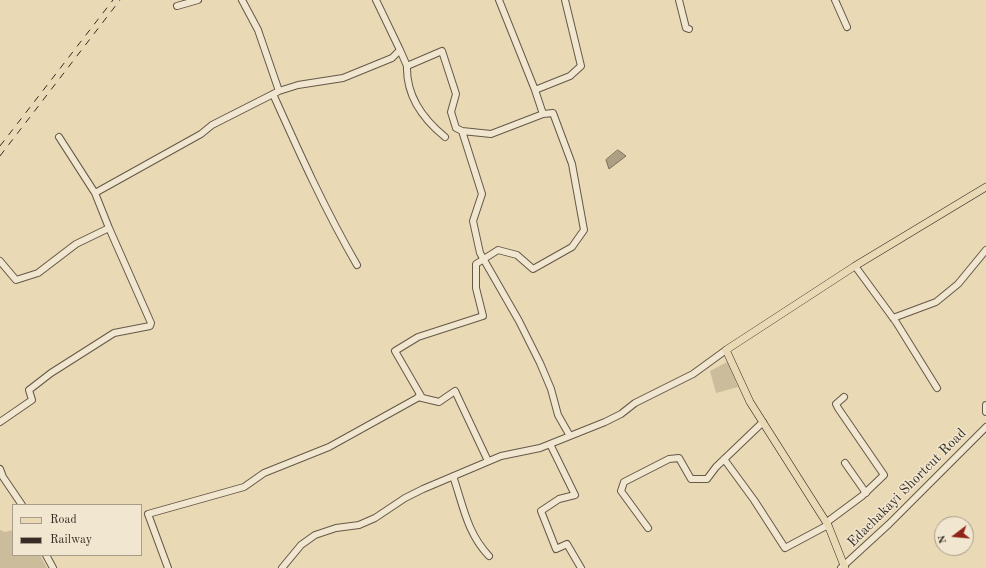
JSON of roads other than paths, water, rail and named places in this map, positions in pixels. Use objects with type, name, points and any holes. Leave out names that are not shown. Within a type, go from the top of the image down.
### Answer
[{"type":"main road","points":[[843,567],[827,524],[750,402],[727,356],[726,350],[856,266],[986,187]]},
{"type":"street","points":[[177,6],[198,0]]},
{"type":"street","points":[[242,0],[258,30],[276,92],[304,164],[339,235],[357,265]]},
{"type":"street","points":[[376,0],[407,66],[407,83],[413,100],[428,123],[445,137]]},
{"type":"street","points":[[500,0],[543,114]]},
{"type":"street","points":[[535,90],[570,76],[581,66],[565,0]]},
{"type":"street","points":[[679,0],[682,18],[686,28],[689,29]]},
{"type":"street","points":[[835,0],[847,27]]},
{"type":"street","points":[[95,193],[188,141],[212,125],[276,92],[298,85],[343,78],[392,58],[400,50]]},
{"type":"street","points":[[168,568],[148,514],[244,487],[264,473],[329,447],[421,396],[396,351],[418,337],[483,316],[476,288],[476,264],[498,250],[517,255],[533,268],[572,247],[584,230],[572,164],[553,113],[543,114],[490,134],[462,131],[456,128],[451,112],[456,94],[442,51],[407,66]]},
{"type":"street","points":[[462,131],[482,194],[473,221],[480,253],[540,363],[551,389],[558,415],[570,436]]},
{"type":"street","points":[[0,422],[32,400],[28,390],[51,373],[114,333],[122,330],[150,326],[151,324],[108,228],[95,193],[59,137]]},
{"type":"street","points":[[0,261],[16,280],[38,273],[76,244],[108,228]]},
{"type":"street","points":[[893,318],[936,302],[958,284],[986,250]]},
{"type":"street","points":[[856,266],[893,318],[937,388]]},
{"type":"street","points":[[282,568],[301,545],[315,535],[336,528],[365,523],[404,498],[453,476],[509,453],[540,448],[621,414],[635,403],[693,374],[726,350]]},
{"type":"street","points":[[418,397],[439,402],[455,391],[488,462]]},
{"type":"street","points":[[724,459],[754,500],[785,548],[827,524],[866,493],[884,475],[838,408],[836,404],[844,397]]},
{"type":"street","points":[[986,405],[986,412]]},
{"type":"street","points":[[648,528],[621,491],[624,482],[669,459],[679,458],[691,479],[707,479],[724,459],[763,422]]},
{"type":"street","name":"Edachakayi Shortcut Road","points":[[843,567],[889,524],[986,427]]},
{"type":"street","points":[[550,444],[575,495],[559,499],[540,510],[556,549],[567,544],[581,568]]},
{"type":"street","points":[[844,464],[866,493]]},
{"type":"street","points":[[0,470],[21,504]]},
{"type":"street","points":[[453,476],[466,519],[477,542],[489,556]]},
{"type":"street","points":[[47,556],[53,568]]},
{"type":"railway","points":[[0,146],[113,0]]},
{"type":"railway","points":[[0,156],[120,0]]}]
